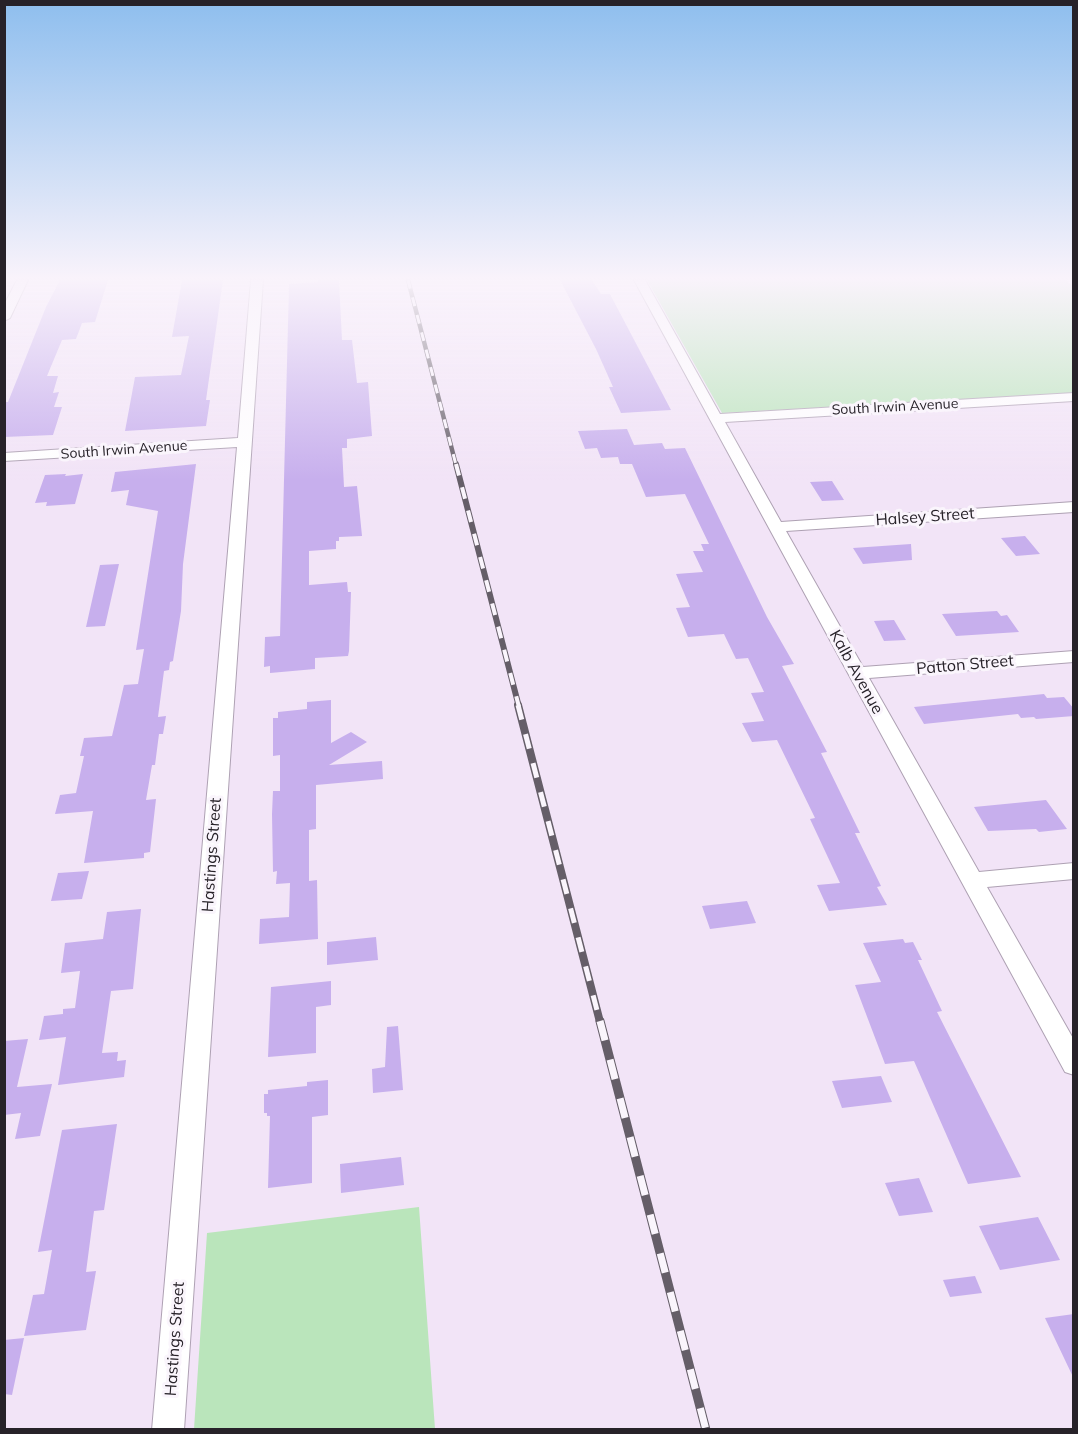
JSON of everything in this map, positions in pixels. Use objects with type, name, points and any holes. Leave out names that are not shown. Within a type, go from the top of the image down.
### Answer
[{"type":"street","name":"Hastings Street","points":[[168,1430],[251,347]]},
{"type":"street","name":"Kalb Avenue","points":[[676,347],[1074,1065]]},
{"type":"street","name":"South Irwin Avenue","points":[[716,418],[1074,397]]},
{"type":"street","name":"South Irwin Avenue","points":[[4,457],[244,442]]},
{"type":"street","name":"Halsey Street","points":[[776,527],[1074,507]]},
{"type":"street","name":"Patton Street","points":[[857,673],[1074,656]]},
{"type":"street","points":[[972,880],[1074,871]]},
{"type":"green space","points":[[685,347],[1073,347],[1073,394],[722,413]]},
{"type":"green space","points":[[419,1207],[435,1429],[194,1429],[207,1233]]},
{"type":"building","points":[[30,347],[59,347],[47,376],[58,376],[53,393],[59,392],[54,407],[62,407],[53,435],[4,437],[4,402],[8,402]]},
{"type":"building","points":[[187,347],[214,347],[206,400],[210,400],[206,426],[125,431],[135,377],[181,375]]},
{"type":"building","points":[[287,347],[353,347],[357,383],[368,382],[372,436],[347,439],[347,448],[342,448],[344,487],[357,486],[362,536],[339,537],[339,541],[336,541],[336,549],[309,551],[309,585],[347,582],[348,592],[351,592],[348,656],[315,658],[315,669],[270,673],[270,666],[264,667],[265,637],[280,636]]},
{"type":"building","points":[[595,347],[638,347],[671,410],[621,413],[609,387],[613,387]]},
{"type":"building","points":[[627,429],[634,445],[662,443],[665,449],[685,448],[767,617],[794,664],[782,666],[827,752],[821,753],[860,833],[855,833],[881,886],[877,887],[887,905],[829,911],[817,885],[840,883],[810,819],[815,818],[777,740],[752,742],[742,723],[764,721],[751,693],[764,692],[748,658],[736,659],[724,634],[688,637],[676,608],[690,607],[676,574],[703,572],[693,551],[704,551],[701,544],[709,544],[685,494],[646,497],[632,464],[620,464],[618,457],[601,458],[597,448],[585,449],[578,431]]},
{"type":"building","points":[[196,464],[183,564],[181,611],[173,661],[170,662],[169,670],[164,671],[158,717],[166,716],[163,734],[159,734],[155,765],[152,765],[146,800],[156,799],[150,852],[144,853],[144,858],[84,863],[93,811],[55,814],[60,795],[76,793],[84,756],[80,756],[84,738],[112,736],[124,685],[138,684],[144,649],[136,650],[158,511],[126,505],[129,490],[111,492],[115,472]]},
{"type":"building","points":[[66,474],[65,476],[83,474],[75,504],[46,506],[47,502],[35,503],[45,475]]},
{"type":"building","points":[[832,481],[844,500],[822,501],[810,482]]},
{"type":"building","points":[[1025,536],[1040,554],[1016,556],[1001,538]]},
{"type":"building","points":[[911,544],[912,560],[863,564],[853,548]]},
{"type":"building","points":[[119,564],[105,626],[86,627],[100,565]]},
{"type":"building","points":[[997,611],[1001,616],[1007,615],[1019,632],[956,636],[942,614]]},
{"type":"building","points":[[894,620],[906,640],[884,641],[874,621]]},
{"type":"building","points":[[1044,694],[1047,698],[1064,697],[1074,709],[1074,716],[1036,719],[1034,717],[1021,718],[1018,714],[924,724],[914,707]]},
{"type":"building","points":[[331,700],[331,743],[351,732],[367,742],[329,765],[382,761],[383,779],[316,785],[316,829],[309,830],[309,881],[317,880],[318,939],[259,944],[260,919],[289,917],[290,883],[276,884],[277,871],[273,872],[273,791],[280,791],[280,755],[273,756],[273,718],[278,718],[278,712],[307,709],[307,702]]},
{"type":"building","points":[[1046,800],[1067,829],[1039,832],[1036,829],[988,831],[974,807]]},
{"type":"building","points":[[89,871],[82,899],[51,901],[58,873]]},
{"type":"building","points":[[747,901],[756,923],[710,929],[702,906]]},
{"type":"building","points":[[141,909],[133,989],[111,991],[102,1053],[118,1052],[117,1061],[126,1060],[124,1077],[58,1085],[66,1037],[39,1040],[44,1016],[63,1014],[63,1009],[75,1008],[80,971],[61,973],[65,943],[103,939],[107,912]]},
{"type":"building","points":[[376,937],[378,960],[327,965],[327,942]]},
{"type":"building","points":[[903,939],[905,943],[913,942],[922,960],[918,960],[942,1011],[937,1012],[1021,1177],[968,1184],[914,1061],[885,1064],[855,985],[881,982],[863,943]]},
{"type":"building","points":[[331,981],[331,1005],[316,1007],[316,1053],[268,1057],[271,987]]},
{"type":"building","points":[[398,1026],[403,1090],[373,1093],[372,1069],[385,1067],[387,1027]]},
{"type":"building","points":[[28,1039],[17,1087],[52,1084],[40,1136],[15,1139],[21,1113],[4,1115],[4,1041]]},
{"type":"building","points":[[881,1076],[892,1102],[842,1108],[832,1081]]},
{"type":"building","points":[[328,1080],[328,1115],[312,1117],[312,1183],[268,1188],[270,1116],[264,1113],[264,1094],[268,1094],[268,1090],[307,1086],[307,1082]]},
{"type":"building","points":[[117,1124],[104,1210],[94,1211],[86,1272],[96,1271],[86,1330],[24,1336],[33,1295],[44,1294],[52,1250],[38,1252],[62,1130]]},
{"type":"building","points":[[401,1157],[404,1185],[341,1193],[340,1164]]},
{"type":"building","points":[[919,1178],[933,1212],[899,1216],[885,1183]]},
{"type":"building","points":[[1038,1217],[1060,1260],[1000,1270],[979,1226]]},
{"type":"building","points":[[975,1276],[982,1293],[950,1297],[943,1280]]},
{"type":"building","points":[[1074,1314],[1074,1379],[1045,1318]]},
{"type":"building","points":[[24,1338],[12,1395],[4,1394],[4,1340]]},
{"type":"railway","points":[[425,347],[456,465]]},
{"type":"railway","points":[[456,464],[519,707]]},
{"type":"railway","points":[[518,705],[600,1022]]},
{"type":"railway","points":[[600,1021],[706,1430]]}]
